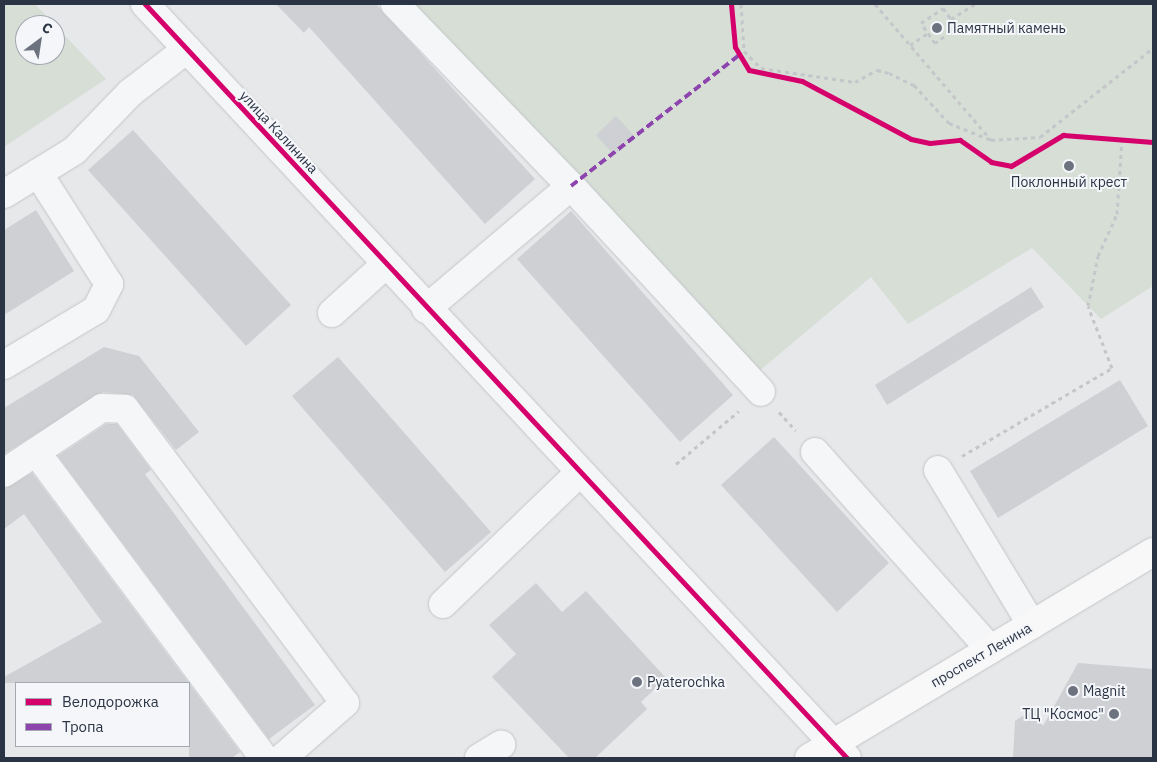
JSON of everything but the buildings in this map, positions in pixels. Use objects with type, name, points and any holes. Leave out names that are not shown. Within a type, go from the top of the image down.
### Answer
[{"type":"main road","name":"проспект Ленина","points":[[809,758],[840,751],[990,650],[1153,552]]},
{"type":"street","name":"улица Калинина","points":[[145,4],[426,309],[840,751]]},
{"type":"street","points":[[395,4],[571,186],[761,392]]},
{"type":"street","points":[[4,194],[74,151],[130,93],[187,49]]},
{"type":"street","points":[[4,365],[96,310],[108,284],[38,174]]},
{"type":"street","points":[[426,309],[571,186]]},
{"type":"street","points":[[332,313],[385,264]]},
{"type":"street","points":[[4,473],[102,408],[125,409],[345,703],[282,758]]},
{"type":"street","points":[[36,452],[264,758]]},
{"type":"street","points":[[815,452],[990,650]]},
{"type":"street","points":[[938,470],[1032,625]]},
{"type":"street","points":[[443,604],[579,473]]},
{"type":"path","points":[[741,4],[744,51],[761,68],[856,82],[877,70],[890,73],[914,85],[949,123],[991,140],[1040,137],[1153,48]]},
{"type":"path","points":[[875,4],[991,140]]},
{"type":"path","points":[[951,19],[975,4]]},
{"type":"path","points":[[943,8],[957,27],[935,43],[928,33],[921,23],[943,8]]},
{"type":"path","points":[[910,45],[928,33]]},
{"type":"path","points":[[735,47],[741,60]]},
{"type":"path","points":[[754,73],[810,86]]},
{"type":"path","points":[[1112,138],[1129,140]]},
{"type":"path","points":[[938,470],[1112,368],[1088,306],[1098,256],[1117,214],[1122,139]]},
{"type":"path","points":[[676,464],[761,392],[815,452]]},
{"type":"shaded area","points":[[4,4],[35,4],[45,15],[15,15],[15,65],[65,65],[65,36],[106,79],[4,147]]},
{"type":"shaded area","points":[[402,4],[1153,4],[1153,286],[1101,319],[1032,248],[908,324],[871,277],[758,372]]},
{"type":"marked path","points":[[571,186],[738,56]]},
{"type":"cycle path","points":[[145,4],[847,758]]},
{"type":"cycle path","points":[[731,4],[735,47],[749,70],[802,81],[911,139],[930,143],[960,140],[991,162],[1011,166],[1063,135],[1153,142]]},
{"type":"place","name":"Памятный камень","points":[[937,28]]},
{"type":"place","name":"Поклонный крест","points":[[1069,166]]},
{"type":"place","name":"Pyaterochka","points":[[637,682]]},
{"type":"place","name":"Magnit","points":[[1073,691]]},
{"type":"place","name":"ТЦ \"Космос\"","points":[[1114,714]]}]
